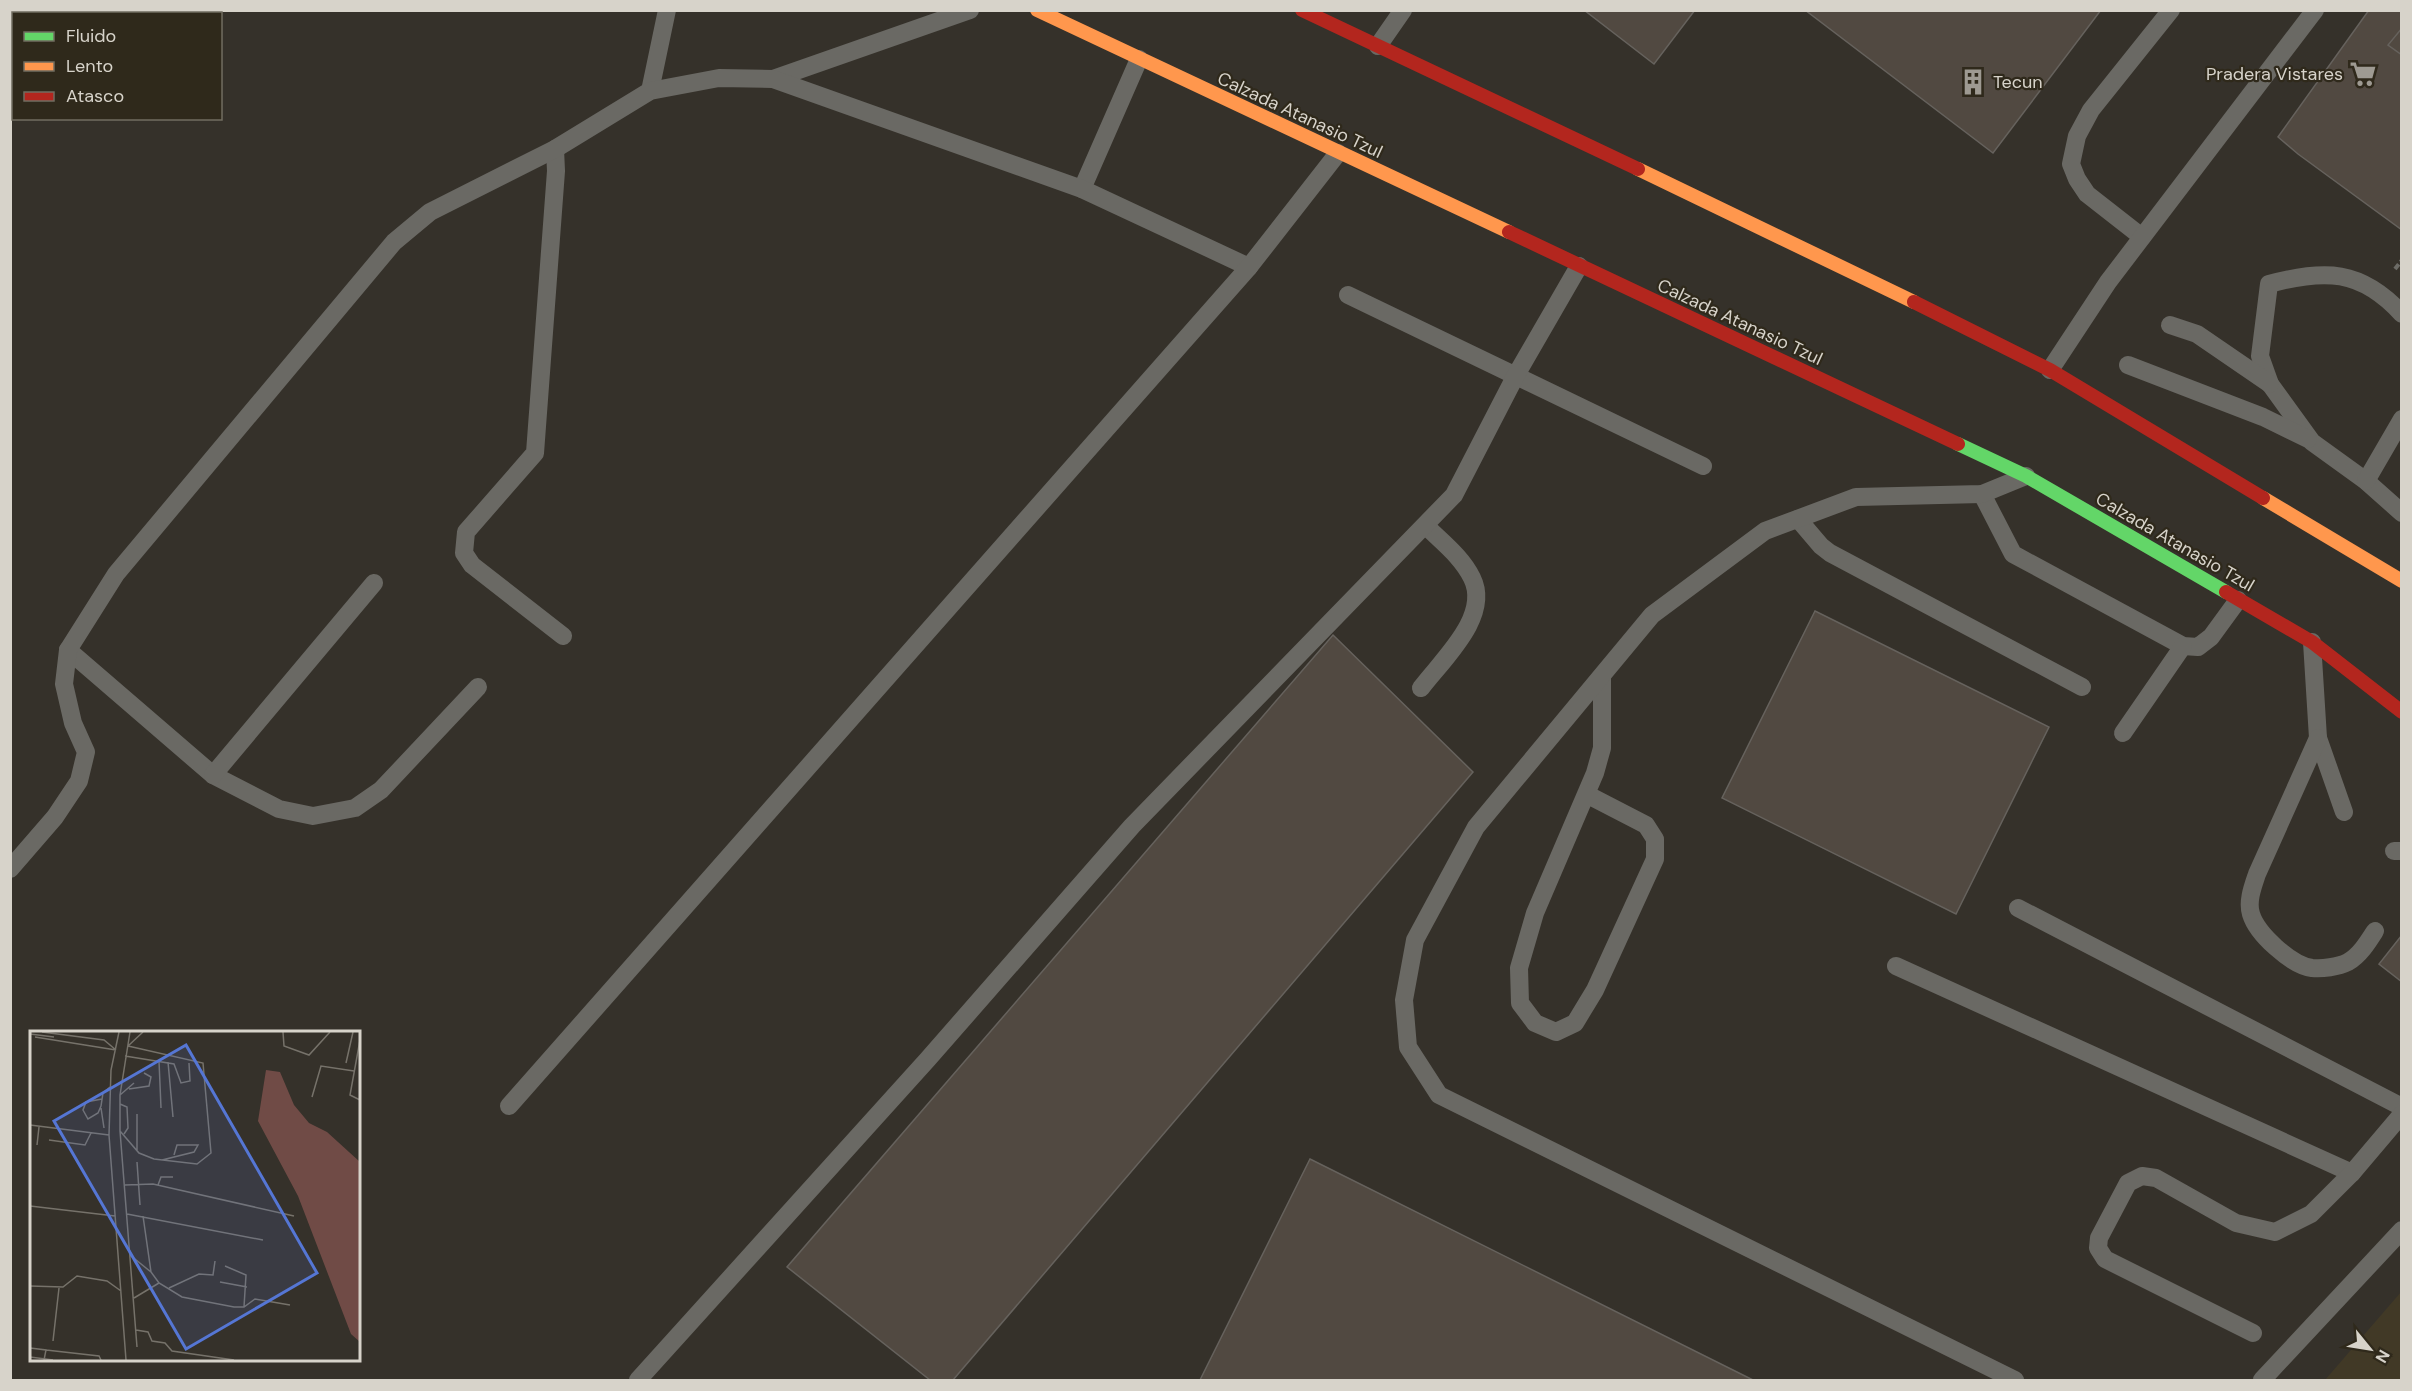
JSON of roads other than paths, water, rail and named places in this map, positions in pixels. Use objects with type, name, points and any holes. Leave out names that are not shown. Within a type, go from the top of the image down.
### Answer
[{"type":"main road","name":"Calzada Atanasio Tzul","points":[[1037,10],[2026,476],[2312,642],[2402,712]]},
{"type":"main road","points":[[1302,10],[1799,244],[2050,370],[2402,581]]},
{"type":"lane","points":[[650,91],[667,10]]},
{"type":"lane","points":[[773,79],[970,10]]},
{"type":"lane","points":[[1378,46],[1403,10]]},
{"type":"lane","points":[[2142,237],[2087,194],[2071,164],[2077,136],[2091,110],[2171,10]]},
{"type":"lane","points":[[2050,370],[2108,282],[2315,10]]},
{"type":"lane","points":[[1082,189],[1139,59]]},
{"type":"lane","points":[[10,869],[55,816],[79,781],[86,752],[73,723],[64,684],[68,650],[116,574],[394,242],[430,212],[555,148],[650,91],[719,78],[773,79],[1082,189],[1249,267]]},
{"type":"lane","points":[[555,148],[556,171],[535,453],[466,532],[464,553],[472,565],[563,636]]},
{"type":"lane","points":[[509,1106],[1249,267],[1338,153]]},
{"type":"lane","points":[[638,1380],[928,1059],[1132,826],[1454,495],[1516,375],[1579,266]]},
{"type":"lane","points":[[2312,442],[2270,384],[2260,356],[2269,284],[2302,275],[2332,275],[2358,281],[2379,291],[2402,314]]},
{"type":"lane","points":[[1348,295],[1703,466]]},
{"type":"lane","points":[[2170,325],[2197,334],[2270,384]]},
{"type":"lane","points":[[2128,365],[2252,413],[2312,442],[2366,481],[2402,513]]},
{"type":"lane","points":[[2366,481],[2402,419]]},
{"type":"lane","points":[[2015,1380],[1439,1095],[1408,1047],[1404,1000],[1415,940],[1476,827],[1652,615],[1766,531],[1856,497],[1982,494],[2026,476]]},
{"type":"lane","points":[[1982,494],[2013,554],[2183,646],[2198,647],[2211,637],[2238,600]]},
{"type":"lane","points":[[1798,519],[1830,553],[2082,687]]},
{"type":"lane","points":[[1420,688],[1454,646],[1475,615],[1478,596],[1472,578],[1456,556],[1426,526]]},
{"type":"lane","points":[[213,775],[374,583]]},
{"type":"lane","points":[[2312,642],[2318,738],[2344,812]]},
{"type":"lane","points":[[2123,733],[2183,646]]},
{"type":"lane","points":[[68,650],[213,775],[279,809],[313,816],[355,808],[381,790],[477,687]]},
{"type":"lane","points":[[1586,794],[1646,825],[1655,839],[1655,859],[1595,990],[1575,1023],[1556,1032],[1534,1023],[1520,1004],[1519,968],[1535,913],[1586,794],[1602,748],[1602,676]]},
{"type":"lane","points":[[2318,738],[2257,874],[2251,895],[2251,912],[2258,929],[2285,955],[2310,968],[2332,967],[2348,962],[2361,950],[2375,931]]},
{"type":"lane","points":[[2018,908],[2402,1107]]},
{"type":"lane","points":[[1896,966],[2352,1173]]},
{"type":"lane","points":[[2253,1333],[2105,1259],[2098,1248],[2099,1238],[2128,1183],[2142,1176],[2156,1178],[2236,1223],[2275,1232],[2311,1214],[2352,1173],[2402,1114]]},
{"type":"lane","points":[[2262,1380],[2402,1230]]},
{"type":"place","name":"Pradera Vistares","points":[[2363,74]]},
{"type":"place","name":"Tecun","points":[[1973,82]]}]
